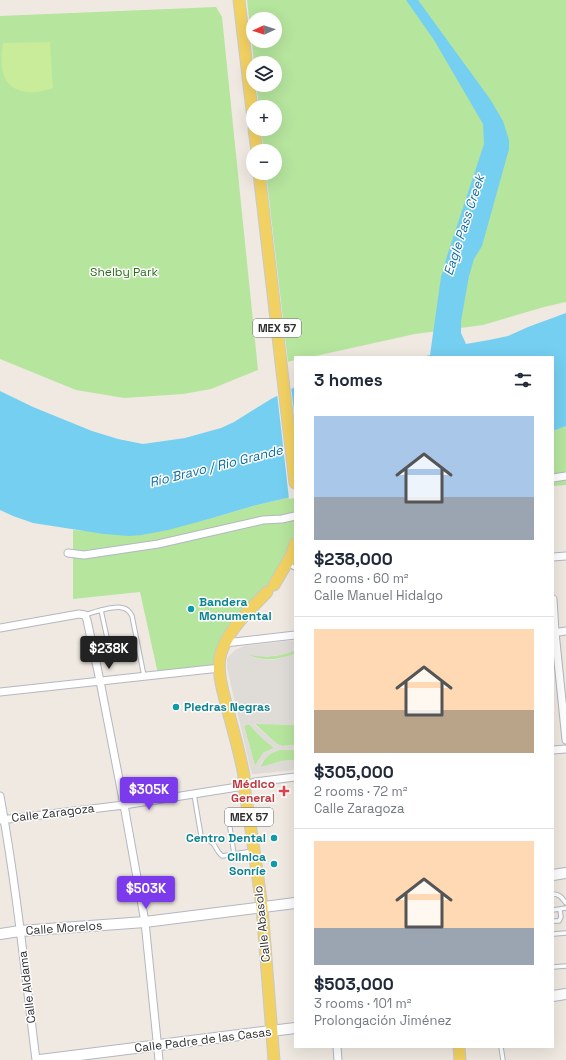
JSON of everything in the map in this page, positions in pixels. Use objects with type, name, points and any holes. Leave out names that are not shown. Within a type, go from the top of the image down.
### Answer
[{"type":"main road","points":[[239,0],[251,100]]},
{"type":"main road","name":"MEX 57","points":[[260,180],[294,474]]},
{"type":"main road","name":"Calle Abasolo","points":[[274,1060],[262,907],[244,786],[244,774],[225,698],[220,668],[220,657],[225,643],[238,623],[291,566],[291,556],[294,547]]},
{"type":"main road","points":[[554,875],[566,873]]},
{"type":"main road","name":"Calle Morelos","points":[[0,934],[20,931],[145,922],[294,903]]},
{"type":"main road","points":[[554,996],[566,994]]},
{"type":"main road","name":"Calle Padre de las Casas","points":[[40,1060],[294,1028]]},
{"type":"main road","points":[[458,1048],[460,1060]]},
{"type":"street","points":[[554,478],[566,476]]},
{"type":"street","points":[[68,553],[84,555],[158,544],[263,520],[282,519],[294,516]]},
{"type":"street","points":[[554,557],[566,556]]},
{"type":"street","points":[[0,628],[79,614],[85,615],[87,620],[124,805],[145,922],[160,1060]]},
{"type":"street","points":[[566,631],[554,632],[566,740]]},
{"type":"street","points":[[225,643],[294,635]]},
{"type":"street","points":[[0,692],[220,668]]},
{"type":"street","points":[[554,750],[566,749]]},
{"type":"street","name":"Calle Zaragoza","points":[[2,819],[124,805],[244,786],[255,782],[294,777]]},
{"type":"street","name":"Calle Aldama","points":[[0,796],[2,819],[20,931],[36,1060]]},
{"type":"street","points":[[337,1048],[338,1060]]},
{"type":"lane","points":[[85,615],[101,610],[120,607],[129,610],[132,616],[144,676]]},
{"type":"lane","points":[[101,610],[109,647]]},
{"type":"lane","points":[[194,794],[202,838],[213,842],[222,856],[254,851]]},
{"type":"lane","points":[[230,828],[234,854]]},
{"type":"lane","points":[[554,894],[562,897],[566,903]]},
{"type":"lane","points":[[554,910],[566,908]]},
{"type":"lane","points":[[554,921],[559,921],[560,910]]},
{"type":"lane","points":[[554,934],[566,933]]},
{"type":"lane","points":[[554,968],[566,966]]},
{"type":"lane","points":[[501,1048],[502,1060]]},
{"type":"green space","points":[[247,0],[566,0],[566,302],[483,325],[415,334],[316,356],[294,356],[294,360],[288,362],[267,180],[282,180],[282,144],[263,144],[262,136],[282,136],[282,100],[258,100],[257,92],[282,92],[282,56],[253,56],[252,48],[282,48],[282,12],[248,12]]},
{"type":"green space","name":"Shelby Park","points":[[216,7],[222,17],[258,370],[211,389],[183,394],[124,398],[76,390],[0,359],[0,16]]},
{"type":"green space","points":[[50,42],[53,88],[30,92],[22,91],[9,84],[3,72],[3,43]]},
{"type":"green space","points":[[566,426],[566,485],[554,486],[554,431]]},
{"type":"green space","points":[[294,496],[294,558],[225,640],[221,667],[158,674],[140,592],[73,599],[73,530],[142,535],[209,519]]},
{"type":"green space","points":[[294,650],[294,654],[282,658],[270,659],[252,657],[245,654],[271,656],[289,653]]},
{"type":"green space","points":[[254,723],[294,725],[294,745],[282,746],[277,744]]},
{"type":"green space","points":[[250,725],[274,748],[263,753],[255,766],[244,726]]},
{"type":"green space","points":[[279,750],[294,750],[294,760],[282,761],[260,768],[267,756]]},
{"type":"shaded area","points":[[294,640],[294,650],[289,653],[268,657],[247,655],[261,659],[273,660],[294,654],[294,725],[254,724],[277,744],[282,746],[294,745],[294,750],[279,750],[270,754],[262,762],[260,767],[282,761],[294,760],[294,770],[252,774],[227,668],[227,659],[235,650],[244,646]],"holes":[[[250,725],[274,748],[263,753],[255,766],[244,726]]]},
{"type":"water","name":"Eagle Pass Creek","points":[[406,0],[418,0],[490,99],[503,121],[509,140],[509,149],[482,246],[474,259],[469,276],[461,321],[461,333],[466,344],[489,340],[508,336],[566,313],[566,426],[554,431],[554,356],[426,356],[430,355],[441,277],[484,144],[483,124],[434,40]]},
{"type":"water","name":"Río Bravo / Rio Grande","points":[[294,388],[294,496],[168,530],[129,536],[104,534],[33,523],[0,510],[0,391],[33,407],[92,431],[118,439],[143,444],[185,438],[221,428],[234,422],[271,399]]},
{"type":"pier","points":[[291,386],[294,412],[294,498],[289,499],[277,393]]},
{"type":"place","name":"Bandera Monumental","points":[[191,609]]},
{"type":"place","name":"Piedras Negras","points":[[176,707]]},
{"type":"place","name":"Médico General","points":[[284,791]]},
{"type":"place","name":"Centro Dental","points":[[274,838]]},
{"type":"place","name":"Clinica Sonríe","points":[[274,864]]}]
